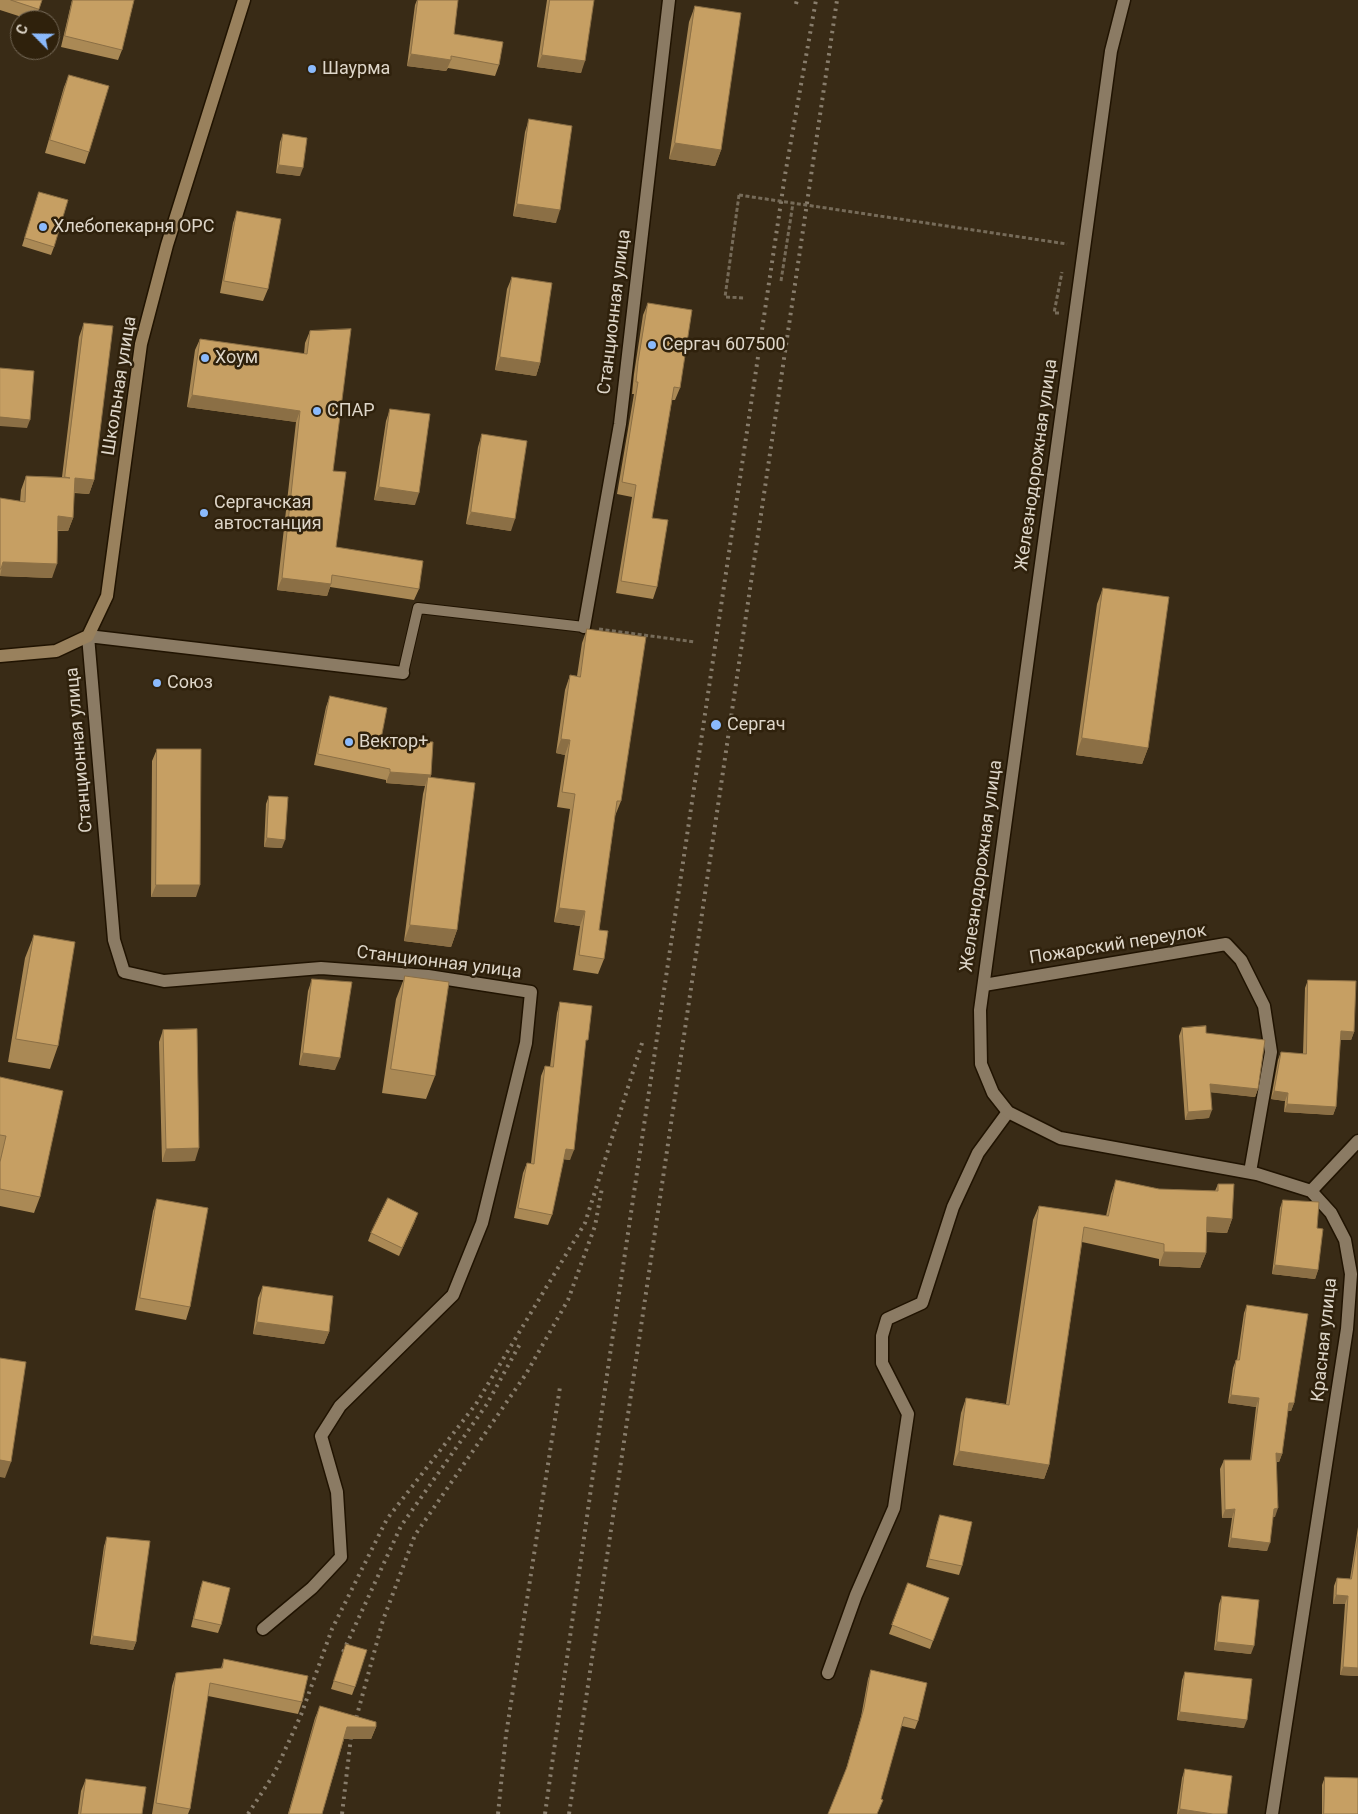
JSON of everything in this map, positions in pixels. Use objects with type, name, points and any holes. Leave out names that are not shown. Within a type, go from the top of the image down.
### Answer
[{"type":"main road","name":"Школьная улица","points":[[88,636],[107,596],[141,344],[167,245],[244,0]]},
{"type":"main road","points":[[0,656],[56,651],[88,636]]},
{"type":"street","name":"Станционная улица","points":[[584,627],[620,424],[669,0]]},
{"type":"street","name":"Железнодорожная улица","points":[[1008,1112],[993,1093],[981,1064],[980,1010],[1111,51],[1124,0]]},
{"type":"street","points":[[88,636],[404,673]]},
{"type":"street","name":"Станционная улица","points":[[88,636],[114,940],[124,972],[164,981],[321,968],[428,976],[531,992],[526,1043],[482,1223],[453,1295],[340,1406],[321,1436],[337,1492],[341,1558],[312,1588],[263,1629]]},
{"type":"street","name":"Пожарский переулок","points":[[984,985],[1226,944],[1241,960],[1264,1006],[1271,1052],[1250,1172]]},
{"type":"street","points":[[828,1673],[856,1595],[894,1508],[908,1414],[882,1363],[882,1336],[887,1319],[922,1302],[957,1198],[978,1153],[1008,1112],[1060,1138],[1250,1172],[1311,1191],[1358,1141]]},
{"type":"street","name":"Красная улица","points":[[1272,1814],[1347,1329],[1351,1274],[1345,1240],[1331,1213],[1311,1191]]},
{"type":"lane","points":[[404,673],[418,608],[584,627]]},
{"type":"path","points":[[745,298],[725,297],[740,195],[1067,244],[1065,252]]},
{"type":"path","points":[[781,281],[792,203]]},
{"type":"path","points":[[1054,313],[1062,270]]},
{"type":"path","points":[[584,627],[695,642]]},
{"type":"building","points":[[11,0],[42,0],[39,9]]},
{"type":"building","points":[[73,0],[134,0],[122,50],[65,36]]},
{"type":"building","points":[[418,0],[458,0],[454,34],[503,42],[499,65],[451,56],[451,60],[411,54]]},
{"type":"building","points":[[550,0],[594,0],[585,61],[542,55]]},
{"type":"building","points":[[695,6],[741,13],[721,150],[675,143]]},
{"type":"building","points":[[69,75],[109,86],[89,152],[50,140]]},
{"type":"building","points":[[529,119],[572,126],[560,210],[517,204]]},
{"type":"building","points":[[283,134],[307,138],[303,168],[279,165]]},
{"type":"building","name":"Хлебопекарня ОРС","points":[[39,192],[68,200],[54,247],[25,238]]},
{"type":"building","points":[[237,211],[281,219],[268,289],[224,281]]},
{"type":"building","points":[[512,277],[552,283],[540,363],[500,357]]},
{"type":"building","points":[[648,303],[692,310],[680,388],[674,387],[652,518],[668,520],[657,587],[621,581],[636,485],[622,482]]},
{"type":"building","points":[[84,323],[113,326],[94,480],[75,478],[73,518],[58,516],[57,564],[3,562],[0,569],[0,498],[25,502],[26,476],[70,478],[65,477]]},
{"type":"building","points":[[351,329],[333,471],[346,472],[336,547],[423,561],[419,589],[332,575],[331,584],[282,578],[300,411],[192,395],[200,339],[307,354],[310,331]]},
{"type":"building","points":[[0,368],[34,371],[30,420],[0,417]]},
{"type":"building","points":[[390,409],[430,414],[419,493],[379,487]]},
{"type":"building","points":[[482,434],[527,441],[515,519],[471,512]]},
{"type":"building","points":[[1103,588],[1169,597],[1148,748],[1082,738]]},
{"type":"building","points":[[587,629],[646,637],[621,801],[617,801],[599,930],[608,931],[604,959],[579,955],[585,911],[559,908],[575,794],[562,792],[570,740],[561,739],[570,675],[580,677]]},
{"type":"building","points":[[330,696],[387,708],[381,739],[433,742],[431,775],[390,772],[390,769],[318,754]]},
{"type":"building","points":[[157,749],[201,749],[200,885],[156,885]]},
{"type":"building","points":[[428,777],[475,783],[457,930],[410,925]]},
{"type":"building","points":[[269,796],[288,797],[285,840],[267,838]]},
{"type":"building","points":[[34,935],[75,942],[58,1046],[16,1039]]},
{"type":"building","points":[[405,976],[449,982],[435,1076],[391,1069]]},
{"type":"building","points":[[312,979],[352,982],[340,1058],[303,1053]]},
{"type":"building","points":[[1308,980],[1356,981],[1354,1032],[1341,1031],[1336,1107],[1287,1104],[1288,1093],[1274,1091],[1281,1052],[1306,1054]]},
{"type":"building","points":[[560,1002],[592,1006],[588,1040],[586,1040],[574,1150],[566,1149],[552,1215],[518,1208],[527,1163],[534,1164],[545,1066],[553,1067]]},
{"type":"building","points":[[1206,1026],[1206,1033],[1265,1040],[1258,1089],[1210,1084],[1212,1110],[1188,1112],[1182,1028]]},
{"type":"building","points":[[197,1029],[199,1148],[166,1149],[163,1030]]},
{"type":"building","points":[[0,1077],[63,1091],[40,1197],[0,1189],[0,1162],[6,1136],[0,1135]]},
{"type":"building","points":[[1116,1180],[1159,1189],[1218,1191],[1218,1184],[1234,1184],[1232,1219],[1207,1217],[1206,1253],[1164,1252],[1164,1244],[1084,1227],[1049,1465],[959,1451],[966,1398],[1009,1405],[1039,1206],[1108,1216]]},
{"type":"building","points":[[388,1198],[418,1213],[402,1248],[371,1233]]},
{"type":"building","points":[[157,1199],[208,1208],[190,1307],[140,1298]]},
{"type":"building","points":[[1283,1200],[1319,1202],[1317,1228],[1323,1229],[1318,1270],[1275,1265]]},
{"type":"building","points":[[263,1286],[333,1296],[329,1332],[257,1322]]},
{"type":"building","points":[[1247,1305],[1308,1314],[1294,1403],[1289,1403],[1282,1454],[1276,1453],[1278,1508],[1274,1509],[1270,1543],[1231,1538],[1235,1509],[1225,1510],[1224,1460],[1251,1460],[1259,1398],[1231,1395],[1236,1360],[1239,1360]]},
{"type":"building","points":[[0,1358],[26,1362],[11,1462],[0,1460]]},
{"type":"building","points":[[940,1515],[972,1522],[962,1566],[929,1559]]},
{"type":"building","points":[[107,1537],[150,1541],[136,1642],[93,1636]]},
{"type":"building","points":[[1358,1537],[1358,1668],[1343,1667],[1348,1596],[1336,1595],[1337,1578],[1351,1579]]},
{"type":"building","points":[[203,1581],[230,1588],[221,1625],[194,1619]]},
{"type":"building","points":[[908,1583],[949,1598],[933,1641],[892,1625]]},
{"type":"building","points":[[1222,1596],[1259,1600],[1254,1646],[1217,1642]]},
{"type":"building","points":[[346,1644],[367,1650],[355,1687],[334,1681]]},
{"type":"building","points":[[224,1659],[308,1676],[302,1702],[210,1683],[190,1809],[156,1803],[176,1673],[222,1668]]},
{"type":"building","points":[[871,1670],[927,1683],[918,1721],[904,1717],[881,1799],[883,1800],[877,1814],[828,1814],[847,1767],[864,1708]]},
{"type":"building","points":[[1185,1672],[1252,1679],[1247,1720],[1180,1712]]},
{"type":"building","points":[[320,1706],[376,1722],[376,1727],[347,1727],[322,1814],[289,1814]]},
{"type":"building","points":[[1185,1769],[1232,1776],[1227,1814],[1180,1809]]},
{"type":"building","points":[[1325,1777],[1358,1778],[1358,1814],[1324,1814]]},
{"type":"building","points":[[86,1779],[146,1787],[142,1814],[81,1814]]},
{"type":"railway","points":[[796,4],[797,0]]},
{"type":"railway","points":[[545,1814],[608,1368],[785,175],[816,0]]},
{"type":"railway","points":[[569,1814],[837,0]]},
{"type":"railway","points":[[248,1814],[274,1774],[301,1715],[332,1629],[387,1519],[476,1404],[585,1223],[643,1040]]},
{"type":"railway","points":[[342,1814],[351,1737],[383,1620],[415,1535],[526,1374],[568,1300],[595,1226],[602,1188]]},
{"type":"railway","points":[[343,1652],[401,1526],[487,1404],[521,1342]]},
{"type":"railway","points":[[498,1814],[506,1735],[560,1387]]},
{"type":"place","name":"Шаурма","points":[[312,69]]},
{"type":"place","name":"Хлебопекарня ОРС","points":[[43,227]]},
{"type":"place","name":"Сергач 607500","points":[[652,345]]},
{"type":"place","name":"Хоум","points":[[205,358]]},
{"type":"place","name":"СПАР","points":[[317,411]]},
{"type":"place","name":"Сергачская автостанция","points":[[204,513]]},
{"type":"place","name":"Союз","points":[[157,683]]},
{"type":"place","name":"Сергач","points":[[716,725]]},
{"type":"place","name":"Вектор+","points":[[349,742]]}]
